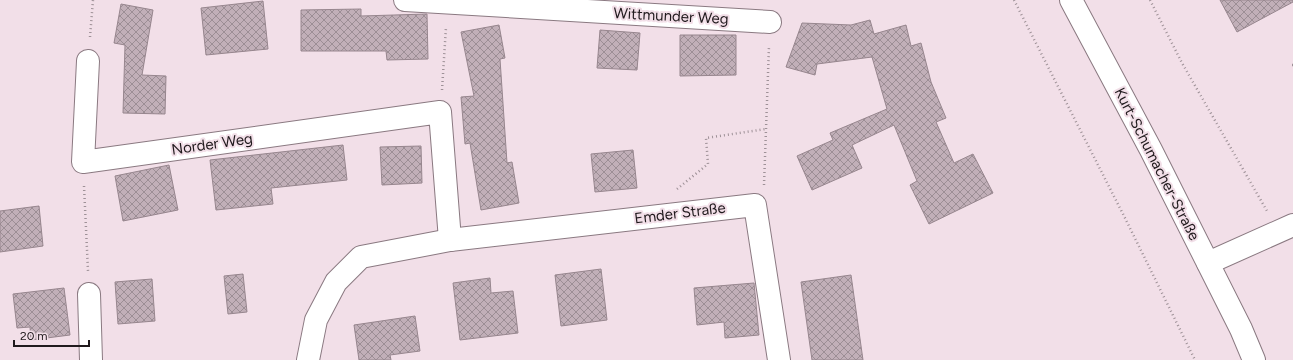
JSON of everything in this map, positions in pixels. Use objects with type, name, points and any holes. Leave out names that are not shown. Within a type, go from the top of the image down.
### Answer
[{"type":"street","name":"Wittmunder Weg","points":[[405,0],[770,22]]},
{"type":"street","name":"Kurt-Schumacher-Straße","points":[[1071,0],[1151,150],[1241,329],[1254,360]]},
{"type":"street","points":[[83,162],[88,62]]},
{"type":"street","points":[[440,112],[450,240]]},
{"type":"street","name":"Norder Weg","points":[[83,162],[440,112]]},
{"type":"street","points":[[755,205],[779,360]]},
{"type":"street","name":"Emder Straße","points":[[308,360],[316,320],[336,282],[361,257],[450,240],[755,205]]},
{"type":"street","points":[[1208,263],[1285,227]]},
{"type":"street","points":[[89,294],[91,360]]},
{"type":"street","name":"Kurt-Schumacher-Straße","points":[[1241,329],[1267,360]]},
{"type":"path","points":[[88,62],[93,0]]},
{"type":"path","points":[[1014,0],[1122,211],[1195,360]]},
{"type":"path","points":[[1150,0],[1182,63],[1285,227]]},
{"type":"path","points":[[440,112],[447,3]]},
{"type":"path","points":[[755,205],[764,187],[770,22]]},
{"type":"path","points":[[83,162],[89,294]]},
{"type":"building","points":[[1220,0],[1293,0],[1293,2],[1237,32]]},
{"type":"building","points":[[263,1],[268,49],[206,55],[201,8]]},
{"type":"building","points":[[121,4],[153,10],[142,75],[166,76],[165,114],[123,113],[125,45],[114,43]]},
{"type":"building","points":[[361,9],[361,16],[427,14],[428,59],[387,60],[386,51],[301,51],[301,10]]},
{"type":"building","points":[[870,20],[874,34],[906,25],[911,46],[921,43],[931,82],[946,118],[936,122],[954,163],[973,154],[993,193],[929,224],[910,185],[917,181],[894,125],[852,145],[862,168],[812,190],[797,156],[833,140],[830,133],[887,109],[872,57],[817,64],[815,75],[786,67],[802,23],[851,25]]},
{"type":"building","points":[[499,25],[505,58],[500,59],[507,163],[512,162],[519,203],[481,210],[470,143],[465,144],[461,97],[474,96],[461,32]]},
{"type":"building","points":[[600,30],[640,33],[637,70],[597,68]]},
{"type":"building","points":[[680,35],[736,35],[736,75],[680,76]]},
{"type":"building","points":[[343,145],[347,180],[271,188],[273,204],[216,210],[210,160]]},
{"type":"building","points":[[421,146],[422,183],[382,185],[380,147]]},
{"type":"building","points":[[633,150],[637,188],[595,192],[591,154]]},
{"type":"building","points":[[169,165],[178,210],[123,221],[115,176]]},
{"type":"building","points":[[39,206],[43,246],[0,252],[0,211]]},
{"type":"building","points":[[601,269],[607,320],[561,326],[555,275]]},
{"type":"building","points":[[243,274],[247,312],[228,314],[224,276]]},
{"type":"building","points":[[851,275],[863,360],[812,360],[801,282]]},
{"type":"building","points":[[490,278],[491,293],[513,291],[518,333],[460,340],[453,283]]},
{"type":"building","points":[[152,279],[155,321],[118,324],[115,282]]},
{"type":"building","points":[[754,283],[759,335],[725,338],[724,322],[697,325],[694,288]]},
{"type":"building","points":[[64,288],[70,335],[31,340],[30,327],[17,328],[13,294]]},
{"type":"building","points":[[415,316],[420,351],[390,355],[391,360],[359,360],[354,325]]}]
